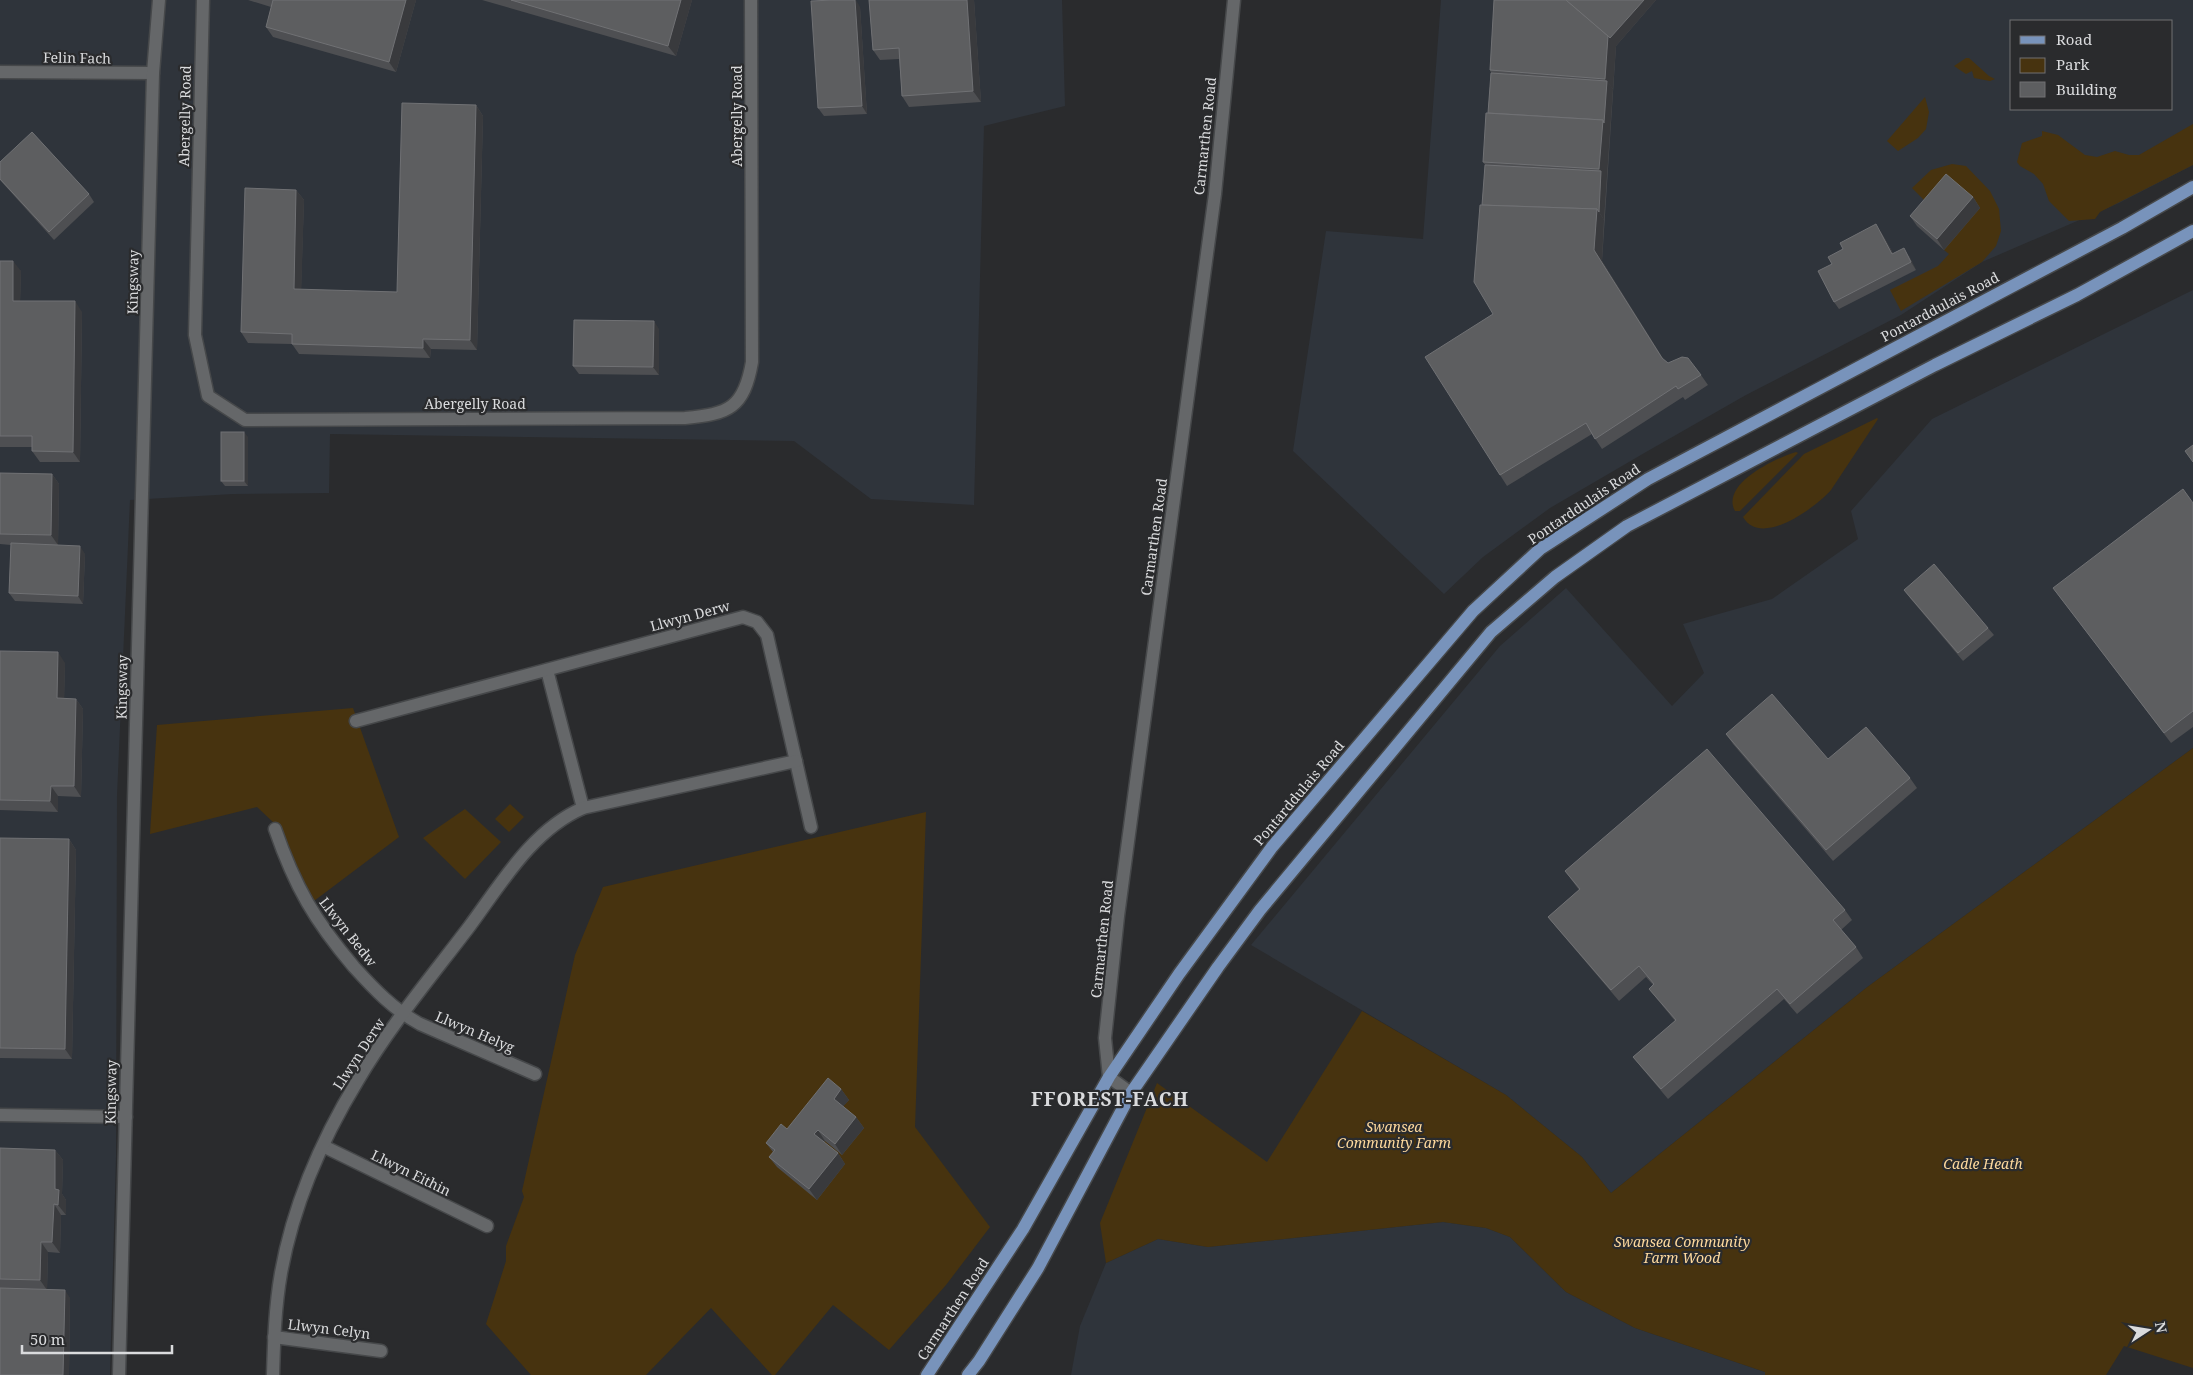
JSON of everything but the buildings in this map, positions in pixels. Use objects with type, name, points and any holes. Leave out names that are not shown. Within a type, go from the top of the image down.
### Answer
[{"type":"main road","name":"Pontarddulais Road","points":[[1109,1077],[1179,974],[1272,847],[1473,611],[1540,549],[1648,479],[2122,228],[2193,187]]},
{"type":"main road","points":[[968,1375],[979,1362],[1038,1268],[1130,1093],[1260,910],[1491,632],[1555,577],[1627,526],[1935,365],[2077,295],[2193,232]]},
{"type":"main road","name":"Carmarthen Road","points":[[927,1375],[1023,1229],[1109,1077]]},
{"type":"street","name":"Kingsway","points":[[119,1375],[153,74],[159,0]]},
{"type":"street","name":"Abergelly Road","points":[[202,0],[195,335],[208,396],[246,420],[256,420],[685,418],[708,416],[725,411],[735,404],[744,393],[752,362],[751,0]]},
{"type":"street","name":"Carmarthen Road","points":[[1109,1077],[1105,1038],[1118,916],[1215,194],[1234,0]]},
{"type":"street","name":"Felin Fach","points":[[0,72],[153,74]]},
{"type":"street","name":"Llwyn Derw","points":[[356,722],[743,617],[757,622],[766,634],[811,827]]},
{"type":"street","points":[[547,670],[583,808]]},
{"type":"street","name":"Llwyn Derw","points":[[273,1375],[274,1337],[281,1273],[297,1211],[323,1146],[358,1080],[403,1015],[513,868],[532,846],[568,815],[583,808],[796,761]]},
{"type":"street","name":"Llwyn Bedw","points":[[275,829],[298,887],[312,914],[369,984],[403,1015]]},
{"type":"street","name":"Llwyn Helyg","points":[[403,1015],[535,1074]]},
{"type":"street","points":[[1109,1077],[1130,1093]]},
{"type":"street","points":[[0,1115],[126,1117]]},
{"type":"street","name":"Llwyn Eithin","points":[[323,1146],[486,1226]]},
{"type":"street","name":"Llwyn Celyn","points":[[274,1337],[381,1351]]},
{"type":"shaded area","points":[[0,0],[1062,0],[1065,106],[984,126],[974,505],[871,499],[794,441],[330,434],[329,493],[233,494],[130,500],[117,795],[116,1157],[110,1375],[0,1375]]},
{"type":"shaded area","points":[[1441,0],[2193,0],[2193,165],[2119,203],[1982,262],[1901,315],[1746,395],[1646,452],[1550,508],[1483,557],[1444,594],[1293,451],[1326,231],[1423,239]]},
{"type":"shaded area","points":[[2193,290],[2193,748],[1866,988],[1611,1193],[1582,1157],[1506,1095],[1251,945],[1500,646],[1566,588],[1672,706],[1704,673],[1683,624],[1772,599],[1858,539],[1851,511],[1932,419]]},
{"type":"shaded area","points":[[1443,1222],[1486,1228],[1510,1237],[1566,1292],[1635,1328],[1765,1372],[1765,1375],[1071,1375],[1080,1326],[1106,1263],[1158,1239],[1208,1247]]},
{"type":"green space","points":[[1969,58],[1995,79],[1990,81],[1974,78],[1972,71],[1966,74],[1954,66]]},
{"type":"green space","points":[[1925,97],[1929,112],[1926,129],[1918,138],[1898,151],[1887,141]]},
{"type":"green space","points":[[2193,124],[2193,165],[2100,212],[2095,219],[2069,221],[2049,201],[2043,184],[2034,174],[2020,166],[2017,162],[2022,143],[2042,136],[2042,131],[2058,135],[2085,155],[2097,157],[2115,151],[2129,155],[2139,155]]},
{"type":"green space","points":[[1952,164],[1966,166],[1990,191],[1999,209],[2001,231],[1996,246],[1982,262],[1901,311],[1890,290],[1938,266],[1949,254],[1944,250],[1928,204],[1912,188],[1931,170]]},
{"type":"green space","points":[[1877,418],[1831,490],[1801,515],[1775,527],[1762,528],[1751,525],[1743,517],[1804,454]]},
{"type":"green space","points":[[1796,452],[1798,453],[1740,511],[1735,511],[1732,501],[1735,491],[1742,482],[1764,466]]},
{"type":"green space","points":[[353,708],[399,837],[310,904],[278,830],[273,822],[257,807],[150,834],[157,725]]},
{"type":"green space","name":"Cadle Heath","points":[[2193,748],[2193,1368],[2124,1346],[2106,1375],[1765,1375],[1765,1372],[1635,1328],[1566,1292],[1510,1237],[1486,1228],[1443,1222],[1208,1247],[1158,1239],[1106,1263],[1100,1223],[1157,1083],[1267,1162],[1362,1011],[1506,1095],[1582,1157],[1611,1193],[1866,988]]},
{"type":"green space","points":[[510,804],[524,817],[509,832],[495,819]]},
{"type":"green space","points":[[465,809],[501,842],[465,879],[423,838]]},
{"type":"green space","points":[[926,812],[915,1127],[990,1227],[946,1285],[889,1350],[833,1305],[775,1375],[772,1375],[711,1308],[646,1375],[531,1375],[486,1324],[506,1261],[506,1246],[524,1197],[522,1191],[575,955],[603,887]]},
{"type":"district","name":"FFOREST-FACH","points":[[1110,1099]]},
{"type":"park label","name":"Swansea Community Farm","points":[[1394,1136]]},
{"type":"park label","name":"Swansea Community Farm Wood","points":[[1682,1250]]}]
